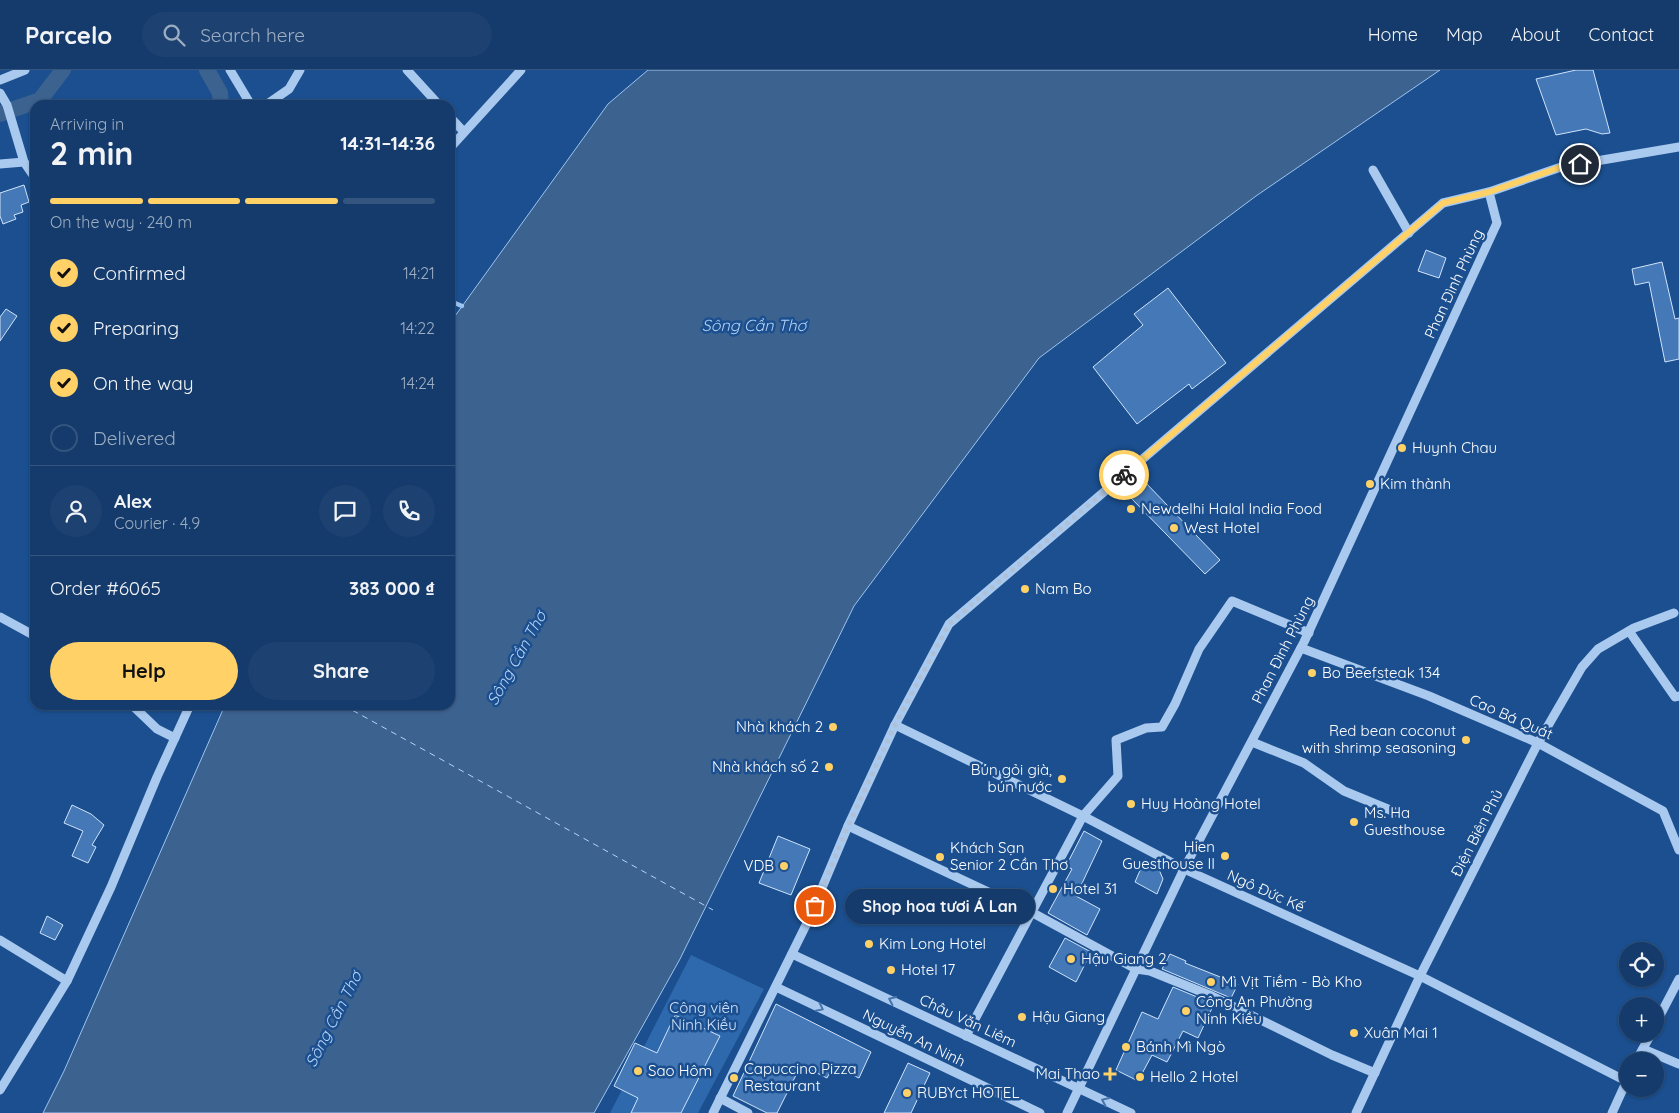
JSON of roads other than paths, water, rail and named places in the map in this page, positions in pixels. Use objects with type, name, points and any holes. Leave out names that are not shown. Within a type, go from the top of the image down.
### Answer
[{"type":"street","points":[[0,80],[25,70]]},
{"type":"street","points":[[230,70],[248,100]]},
{"type":"street","points":[[273,100],[289,89],[300,70]]},
{"type":"street","points":[[407,70],[434,100]]},
{"type":"street","points":[[455,142],[521,70]]},
{"type":"street","points":[[0,93],[7,105],[24,162],[30,171]]},
{"type":"street","points":[[455,122],[464,132]]},
{"type":"street","points":[[713,1113],[808,921],[848,826],[895,725],[949,624],[1443,203],[1489,192],[1561,167],[1679,147]]},
{"type":"street","points":[[0,164],[24,162]]},
{"type":"street","points":[[1373,170],[1409,232]]},
{"type":"street","name":"Phan Đình Phùng","points":[[1067,1113],[1184,869],[1309,633],[1497,223],[1489,192]]},
{"type":"street","points":[[966,1036],[1084,816],[1118,776],[1116,740],[1146,728],[1162,727],[1175,704],[1199,649],[1232,601],[1309,633]]},
{"type":"street","name":"Điện Biên Phủ","points":[[1356,1113],[1420,976],[1538,743],[1582,666],[1598,649],[1629,631],[1674,612]]},
{"type":"street","points":[[0,617],[30,633]]},
{"type":"street","points":[[1629,631],[1675,697],[1679,696]]},
{"type":"street","name":"Cao Bá Quát","points":[[1301,648],[1429,696],[1538,743],[1663,811],[1678,844]]},
{"type":"street","points":[[137,710],[158,729],[175,738]]},
{"type":"street","points":[[0,1090],[67,981],[111,887],[188,710]]},
{"type":"street","name":"Ngô Đức Kế","points":[[895,725],[1084,816],[1184,869],[1420,976],[1619,1075]]},
{"type":"street","points":[[1252,742],[1304,763],[1344,791],[1395,812]]},
{"type":"street","points":[[848,826],[1033,913],[1136,969],[1150,970],[1212,996],[1332,1055],[1375,1073]]},
{"type":"street","points":[[0,940],[67,981]]},
{"type":"street","name":"Châu Văn Liêm","points":[[792,954],[1131,1113]]},
{"type":"street","points":[[1664,1008],[1679,979]]},
{"type":"street","name":"Nguyễn An Ninh","points":[[776,987],[1040,1113]]},
{"type":"street","points":[[1641,1052],[1647,1042]]},
{"type":"street","points":[[1643,1049],[1679,1064]]},
{"type":"street","points":[[1612,1113],[1619,1097]]},
{"type":"street","points":[[720,1098],[748,1113]]},
{"type":"water","name":"Sông Cần Thơ","points":[[648,70],[1440,70],[1256,196],[1039,358],[854,606],[680,959],[594,1113],[43,1113],[64,1071],[223,710],[455,710],[455,316],[608,104]]},
{"type":"waterway","points":[[40,100],[63,70]]},
{"type":"waterway","points":[[207,70],[220,93],[221,100]]},
{"type":"waterway","points":[[0,114],[30,104]]},
{"type":"waterway","points":[[455,303],[462,306]]},
{"type":"place","name":"Huynh Chau","points":[[1402,448]]},
{"type":"place","name":"Kim thành","points":[[1370,484]]},
{"type":"place","name":"Newdelhi Halal India Food","points":[[1131,509]]},
{"type":"place","name":"West Hotel","points":[[1174,528]]},
{"type":"place","name":"Nam Bo","points":[[1025,589]]},
{"type":"place","name":"Bo Beefsteak 134","points":[[1312,673]]},
{"type":"place","name":"Nhà khách 2","points":[[833,727]]},
{"type":"place","name":"Red bean coconut with shrimp seasoning","points":[[1466,740]]},
{"type":"place","name":"Nhà khách số 2","points":[[829,767]]},
{"type":"place","name":"Bún gỏi già, bún nước","points":[[1062,779]]},
{"type":"place","name":"Huy Hoàng Hotel","points":[[1131,804]]},
{"type":"place","name":"Ms. Ha Guesthouse","points":[[1354,822]]},
{"type":"place","name":"Hien Guesthouse II","points":[[1225,856]]},
{"type":"place","name":"Khách Sạn Senior 2 Cần Thơ","points":[[940,857]]},
{"type":"place","name":"VDB","points":[[784,866]]},
{"type":"place","name":"Hotel 31","points":[[1053,889]]},
{"type":"place","name":"Shop hoa tươi Á Lan","points":[[815,906]]},
{"type":"place","name":"Kim Long Hotel","points":[[869,944]]},
{"type":"place","name":"Hậu Giang 2","points":[[1071,959]]},
{"type":"place","name":"Hotel 17","points":[[891,970]]},
{"type":"place","name":"Mì Vịt Tiềm - Bò Kho","points":[[1211,982]]},
{"type":"place","name":"Công An Phường Ninh Kiều","points":[[1186,1011]]},
{"type":"place","name":"Hậu Giang","points":[[1022,1017]]},
{"type":"place","name":"Xuân Mai 1","points":[[1354,1033]]},
{"type":"place","name":"Bánh Mì Ngò","points":[[1126,1047]]},
{"type":"place","name":"Sao Hôm","points":[[638,1071]]},
{"type":"place","name":"Mai Thao","points":[[1110,1074]]},
{"type":"place","name":"Hello 2 Hotel","points":[[1140,1077]]},
{"type":"place","name":"Capuccino Pizza Restaurant","points":[[734,1078]]},
{"type":"place","name":"RUBYct HOTEL","points":[[907,1093]]},
{"type":"park label","name":"Công viên Ninh Kiều","points":[[704,1016]]}]
